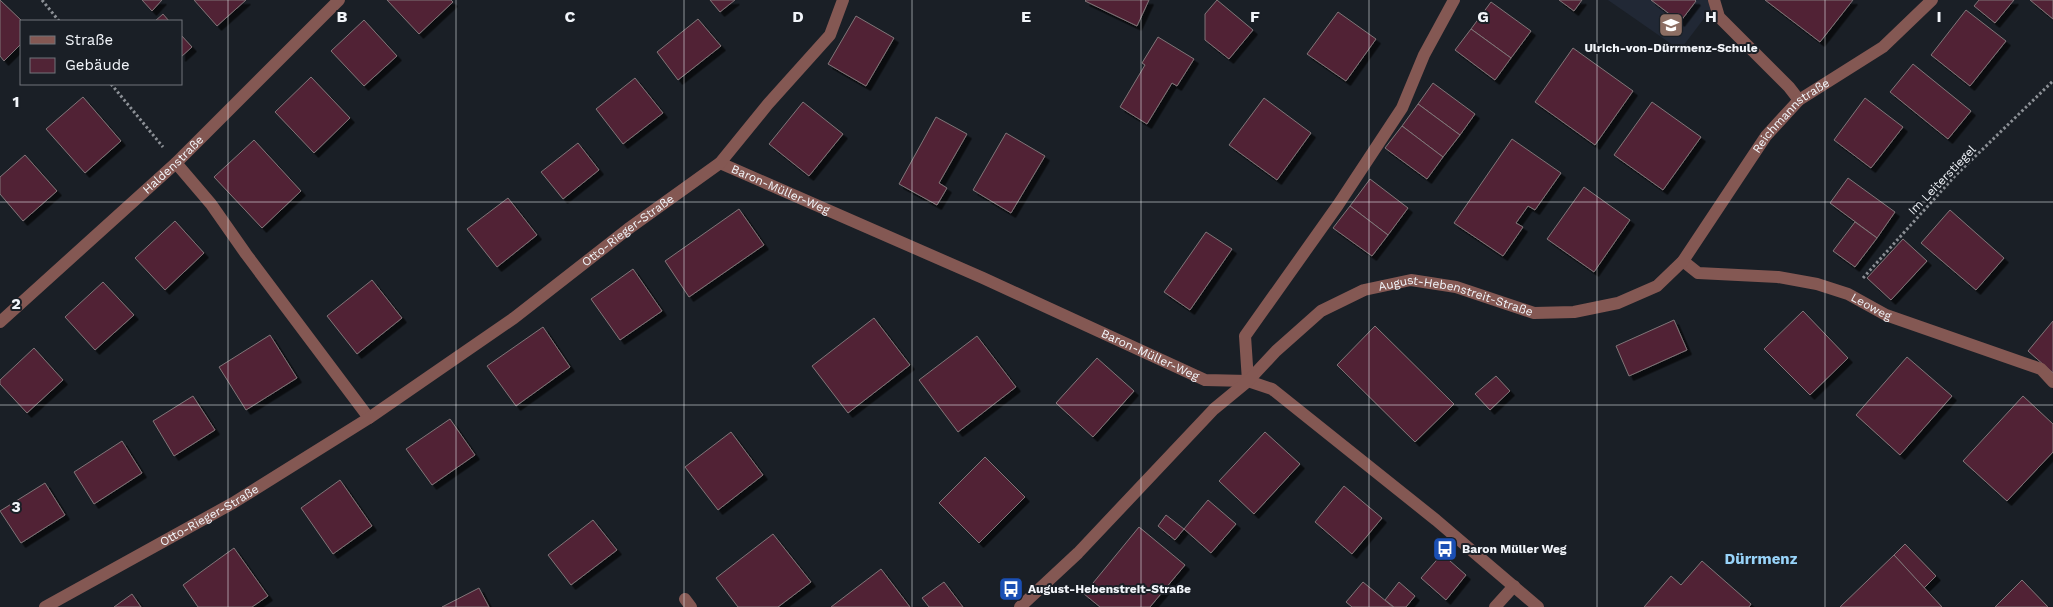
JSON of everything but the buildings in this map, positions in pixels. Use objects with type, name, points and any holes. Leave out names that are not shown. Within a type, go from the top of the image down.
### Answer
[{"type":"street","name":"Haldenstraße","points":[[0,322],[176,163],[339,0]]},
{"type":"street","name":"Otto-Rieger-Straße","points":[[46,607],[233,502],[369,418],[514,318],[628,229],[720,163],[768,104],[830,35],[843,0]]},
{"type":"street","points":[[1248,381],[1245,336],[1338,205],[1402,108],[1424,54],[1454,0]]},
{"type":"street","points":[[1714,0],[1719,17],[1789,87],[1798,100]]},
{"type":"street","name":"Reichmannstraße","points":[[1682,261],[1766,136],[1798,100],[1884,47],[1932,0]]},
{"type":"street","points":[[176,163],[211,204],[246,254],[369,418]]},
{"type":"street","name":"Baron-Müller-Weg","points":[[720,163],[983,278],[1205,380],[1248,381],[1272,390],[1436,520],[1538,607]]},
{"type":"street","name":"August-Hebenstreit-Straße","points":[[1020,607],[1078,553],[1214,409],[1248,381],[1276,351],[1321,311],[1364,290],[1411,280],[1456,287],[1534,313],[1574,312],[1618,303],[1657,286],[1682,261]]},
{"type":"street","name":"Leoweg","points":[[1682,261],[1698,273],[1778,278],[1817,284],[1848,294],[1886,316],[2040,369],[2053,382]]},
{"type":"street","points":[[1495,607],[1514,586]]},
{"type":"path","points":[[42,0],[59,20]]},
{"type":"path","name":"Im Leiterstiegel","points":[[1848,294],[1954,177],[2053,81]]},
{"type":"path","points":[[112,85],[176,163]]},
{"type":"shaded area","name":"Ulrich-von-Dürrmenz-Schule","points":[[1608,0],[1718,0],[1680,50]]},
{"type":"place","name":"Ulrich-von-Dürrmenz-Schule","points":[[1671,25]]},
{"type":"place","name":"Baron Müller Weg","points":[[1445,549]]},
{"type":"place","name":"August-Hebenstreit-Straße","points":[[1011,589]]},
{"type":"district","name":"Dürrmenz","points":[[1761,559]]}]
